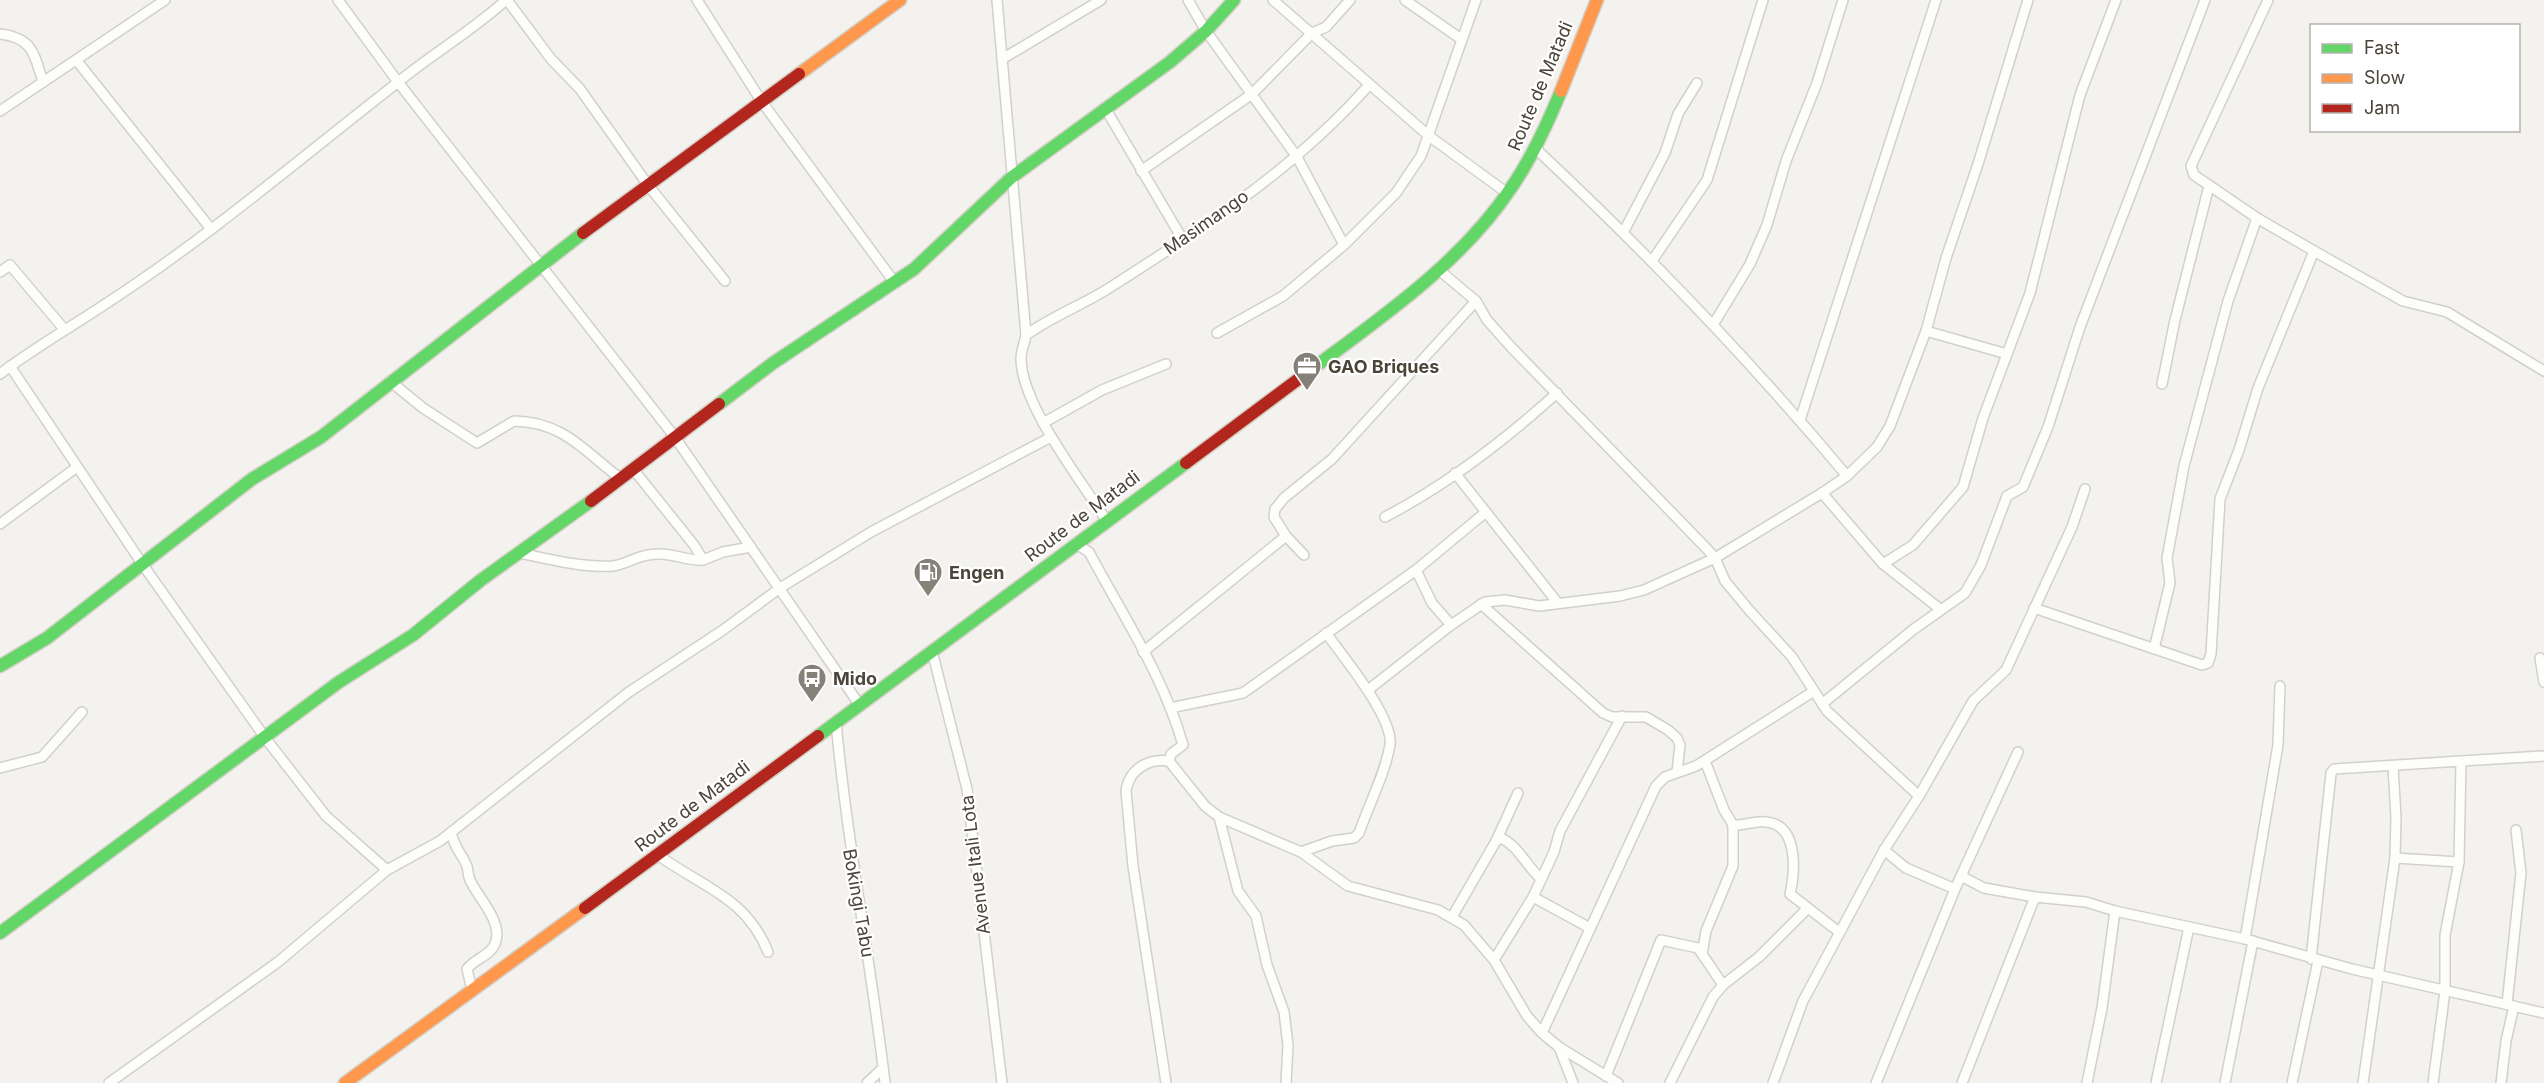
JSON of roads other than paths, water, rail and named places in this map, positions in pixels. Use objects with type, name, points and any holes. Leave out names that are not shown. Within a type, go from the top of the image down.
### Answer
[{"type":"main road","points":[[0,666],[46,638],[252,479],[321,437],[542,264],[900,0]]},
{"type":"main road","points":[[0,933],[266,739],[339,682],[413,635],[772,363],[914,269],[1012,177],[1162,69],[1206,31],[1234,0]]},
{"type":"main road","name":"Route de Matadi","points":[[345,1083],[837,722],[1332,354],[1439,270],[1468,240],[1507,193],[1535,148],[1597,0]]},
{"type":"street","points":[[0,111],[165,0]]},
{"type":"street","points":[[338,0],[398,82],[674,436],[859,704]]},
{"type":"street","points":[[0,374],[64,329],[111,301],[284,176],[398,82],[490,15],[506,0],[550,59],[580,89],[648,184],[724,281]]},
{"type":"street","points":[[697,0],[762,102],[895,283]]},
{"type":"street","points":[[996,0],[1026,335],[1021,358],[1032,398],[1043,423],[1106,520]]},
{"type":"street","points":[[1002,59],[1101,0]]},
{"type":"street","points":[[1188,0],[1206,31],[1297,157],[1344,245]]},
{"type":"street","points":[[1273,0],[1368,86],[1429,136],[1507,193]]},
{"type":"street","points":[[1141,171],[1252,94],[1312,33],[1326,27],[1350,0]]},
{"type":"street","points":[[1404,0],[1461,39]]},
{"type":"street","points":[[1217,333],[1283,296],[1344,245],[1396,193],[1421,156],[1476,0]]},
{"type":"street","points":[[1652,261],[1707,180],[1762,0]]},
{"type":"street","points":[[1713,325],[1750,264],[1767,225],[1786,161],[1817,83],[1843,0]]},
{"type":"street","points":[[1800,420],[1936,0]]},
{"type":"street","points":[[1368,690],[1450,625],[1481,604],[1505,600],[1539,606],[1557,602],[1609,598],[1644,590],[1715,558],[1847,476],[1877,447],[1890,426],[1926,331],[1946,258],[1978,164],[2028,0]]},
{"type":"street","points":[[1883,564],[1913,545],[1963,487],[1983,418],[2037,271],[2080,95],[2116,0]]},
{"type":"street","points":[[1822,704],[1940,609],[1965,593],[1975,580],[2007,496],[2019,490],[2025,483],[2048,427],[2080,327],[2205,0]]},
{"type":"street","points":[[2268,0],[2191,166],[2194,175],[2257,218],[2403,301],[2446,312],[2544,371]]},
{"type":"street","points":[[0,34],[14,36],[27,43],[32,49],[43,82]]},
{"type":"street","points":[[77,61],[211,229]]},
{"type":"street","points":[[1624,231],[1665,153],[1678,114],[1697,83]]},
{"type":"street","name":"Masimango","points":[[1026,335],[1099,294],[1183,240],[1297,157],[1340,117],[1368,86]]},
{"type":"street","points":[[1105,108],[1183,240]]},
{"type":"street","points":[[1535,148],[1624,231],[1800,420],[1847,476]]},
{"type":"street","points":[[2162,384],[2175,320],[2209,186]]},
{"type":"street","points":[[2154,649],[2170,584],[2167,558],[2184,466],[2228,301],[2257,218]]},
{"type":"street","points":[[2034,608],[2202,665],[2208,663],[2211,654],[2219,552],[2220,499],[2239,450],[2258,388],[2314,251]]},
{"type":"street","points":[[0,272],[10,265],[64,329]]},
{"type":"street","points":[[1439,270],[1476,301],[1487,320],[1511,347],[1715,558],[1725,581],[1792,657],[1822,704],[1919,796]]},
{"type":"street","points":[[1305,555],[1286,536],[1274,517],[1275,509],[1332,459],[1476,301]]},
{"type":"street","points":[[1926,331],[2007,354]]},
{"type":"street","points":[[1043,423],[1102,390],[1166,363]]},
{"type":"street","points":[[10,366],[143,565],[266,739],[326,816],[387,870]]},
{"type":"street","points":[[390,381],[423,408],[477,443],[514,422],[547,427],[574,440],[621,479]]},
{"type":"street","points":[[1385,518],[1425,496],[1511,434],[1557,393]]},
{"type":"street","points":[[109,1083],[278,962],[387,870],[451,832],[629,692],[723,630],[780,588],[871,532],[1051,437]]},
{"type":"street","points":[[0,524],[77,467]]},
{"type":"street","points":[[633,470],[694,545],[703,560]]},
{"type":"street","points":[[1455,473],[1557,602]]},
{"type":"street","points":[[1773,1083],[1803,1001],[1884,850],[1919,796],[1972,700],[2006,670],[2072,527],[2085,489]]},
{"type":"street","points":[[1822,493],[1883,564],[1940,609]]},
{"type":"street","points":[[1170,708],[1243,693],[1416,570],[1486,512]]},
{"type":"street","points":[[1143,652],[1286,536]]},
{"type":"street","points":[[1076,544],[1089,552],[1143,652],[1170,708],[1183,745],[1171,754],[1169,761]]},
{"type":"street","points":[[520,553],[588,565],[614,566],[648,554],[667,554],[691,561],[703,560],[723,552],[751,548]]},
{"type":"street","points":[[1416,570],[1432,603],[1450,625]]},
{"type":"street","points":[[1481,604],[1603,713],[1612,717],[1646,717],[1677,738],[1680,745],[1677,772]]},
{"type":"street","points":[[1301,852],[1332,841],[1347,841],[1359,832],[1390,745],[1387,727],[1368,690],[1326,633]]},
{"type":"street","name":"Avenue Itali Lota","points":[[932,651],[966,789],[1002,1083]]},
{"type":"street","points":[[2540,658],[2544,682]]},
{"type":"street","points":[[2225,1083],[2278,745],[2280,686]]},
{"type":"street","points":[[1542,1032],[1656,786],[1665,777],[1704,761],[1814,691]]},
{"type":"street","points":[[0,768],[42,758],[82,712]]},
{"type":"street","points":[[1494,960],[1533,897],[1588,774],[1622,716]]},
{"type":"street","name":"Bokingi Tabu","points":[[837,722],[847,832],[865,930],[885,1083]]},
{"type":"street","points":[[1876,1083],[1961,876],[2018,752]]},
{"type":"street","points":[[2292,1083],[2315,960],[2331,773],[2339,766],[2392,767],[2544,756]]},
{"type":"street","points":[[1166,1083],[1133,866],[1126,791],[1131,776],[1156,759],[1169,761],[1199,800],[1219,818],[1301,852],[1348,886],[1404,899],[1452,917],[1464,925],[1494,960],[1527,1016],[1542,1032],[1559,1047],[1618,1083]]},
{"type":"street","points":[[1702,954],[1706,931],[1733,866],[1733,825],[1724,810],[1704,761]]},
{"type":"street","points":[[2433,1083],[2445,991],[2445,935],[2459,862],[2461,761]]},
{"type":"street","points":[[2363,1083],[2376,975],[2395,858],[2396,818],[2392,767]]},
{"type":"street","points":[[1452,917],[1496,841],[1518,793]]},
{"type":"street","points":[[1219,818],[1238,891],[1256,916],[1267,965],[1284,1012],[1288,1045],[1286,1083]]},
{"type":"street","points":[[1733,825],[1758,821],[1776,823],[1780,826],[1790,841],[1795,870],[1790,894],[1839,932]]},
{"type":"street","points":[[2501,1083],[2511,1005],[2521,873],[2516,830]]},
{"type":"street","points":[[451,832],[455,850],[466,866],[470,880],[492,915],[496,936],[492,949],[472,962],[467,969],[472,990]]},
{"type":"street","points":[[1496,841],[1501,838],[1513,845],[1528,867],[1540,878]]},
{"type":"street","points":[[1884,850],[1906,868],[1955,890]]},
{"type":"street","points":[[658,855],[737,906],[759,930],[768,952]]},
{"type":"street","points":[[2395,858],[2459,862]]},
{"type":"street","points":[[1961,876],[1984,888],[2035,897],[2086,902],[2115,911],[2249,940],[2376,975],[2544,1013]]},
{"type":"street","points":[[1533,897],[1590,928]]},
{"type":"street","points":[[1962,1083],[2035,897]]},
{"type":"street","points":[[1670,1083],[1706,1007],[1723,985],[1759,957],[1807,909]]},
{"type":"street","points":[[2087,1083],[2102,1008],[2115,911]]},
{"type":"street","points":[[2156,1083],[2189,927]]},
{"type":"street","points":[[1606,1076],[1661,940],[1698,948],[1723,985]]},
{"type":"street","points":[[1559,1047],[1573,1083]]},
{"type":"street","points":[[867,1083],[883,1068]]},
{"type":"place","name":"GAO Briques","points":[[1307,392]]},
{"type":"place","name":"Engen","points":[[928,598]]},
{"type":"place","name":"Mido","points":[[812,704]]}]
